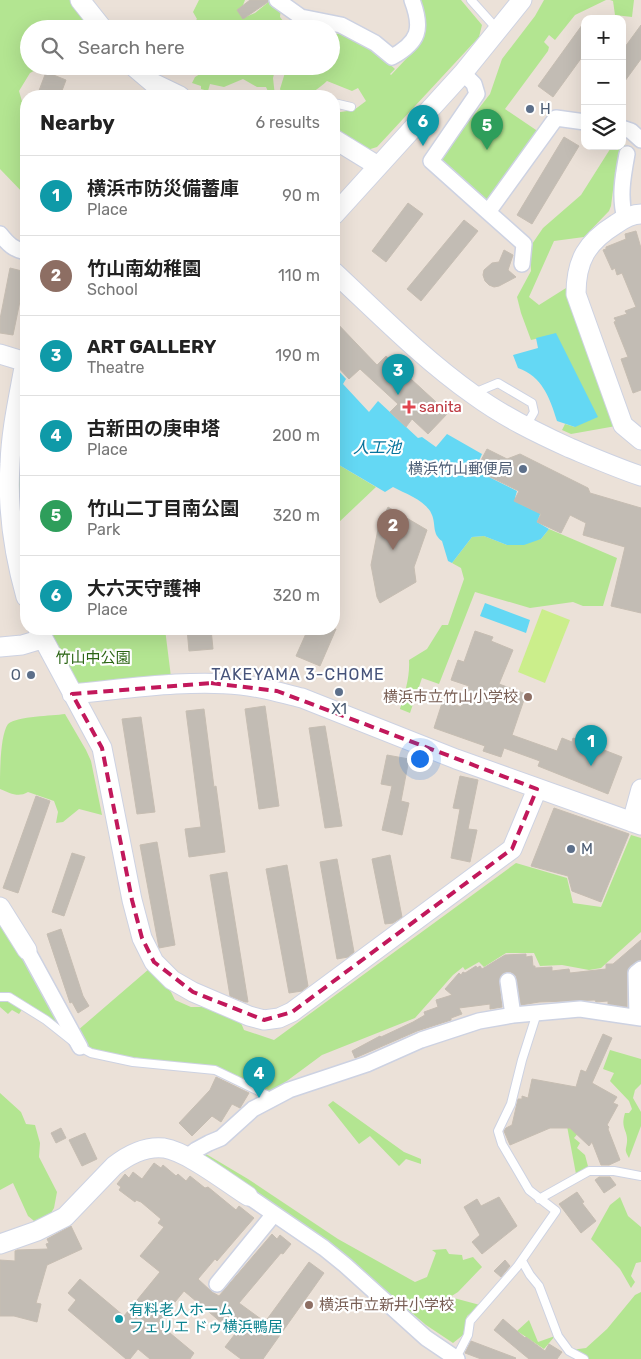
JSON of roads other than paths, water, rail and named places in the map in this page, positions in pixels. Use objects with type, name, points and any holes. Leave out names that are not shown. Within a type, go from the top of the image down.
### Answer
[{"type":"street","points":[[80,0],[95,20]]},
{"type":"street","points":[[276,0],[301,17],[316,20]]},
{"type":"street","points":[[340,25],[375,43],[392,57],[407,48],[418,31],[418,15],[412,0]]},
{"type":"street","points":[[340,208],[463,73],[522,0]]},
{"type":"street","points":[[463,73],[474,84],[476,94],[431,161],[524,244],[522,264]]},
{"type":"street","points":[[144,75],[168,90]]},
{"type":"street","points":[[488,212],[556,118],[581,121]]},
{"type":"street","points":[[630,138],[622,182],[622,207],[633,216],[601,233],[587,248],[576,276],[576,294],[623,425],[641,440]]},
{"type":"street","points":[[340,143],[378,166]]},
{"type":"street","points":[[0,234],[11,246],[20,251]]},
{"type":"street","points":[[340,278],[428,359],[498,412],[526,428],[617,469],[641,476]]},
{"type":"street","points":[[0,354],[20,360]]},
{"type":"street","points":[[20,392],[14,422],[9,496],[20,575]]},
{"type":"street","points":[[0,647],[22,645],[38,635]]},
{"type":"street","points":[[41,635],[102,748],[132,900],[142,938],[154,962],[172,980],[193,992],[249,1016],[264,1020],[279,1018],[292,1012],[512,849],[537,789]]},
{"type":"street","points":[[72,694],[211,683],[258,687],[302,698],[537,789],[637,823],[641,789]]},
{"type":"street","points":[[0,907],[80,1047]]},
{"type":"street","points":[[187,1157],[196,1150],[221,1138],[253,1109],[289,1090],[368,1064],[421,1040],[479,1022],[513,1015],[580,1009],[639,1017],[636,973],[641,969]]},
{"type":"street","points":[[508,981],[513,1015]]},
{"type":"street","points":[[0,1244],[37,1231],[66,1217],[114,1166],[130,1155],[158,1148],[170,1150],[187,1157],[324,1248],[426,1338],[457,1359]]},
{"type":"street","points":[[217,1284],[274,1214]]},
{"type":"lane","points":[[471,0],[497,29]]},
{"type":"lane","points":[[340,105],[351,108]]},
{"type":"lane","points":[[472,394],[498,384],[532,403],[534,412],[526,428]]},
{"type":"lane","points":[[0,997],[9,997],[46,1020],[80,1047],[91,1053],[133,1062],[215,1070],[273,1098]]},
{"type":"lane","points":[[457,1359],[468,1335],[470,1321],[522,1261],[556,1211],[529,1190],[502,1144],[498,1131],[512,1104],[522,1060],[537,1013]]},
{"type":"lane","points":[[539,1199],[588,1171],[614,1171],[641,1176]]},
{"type":"lane","points":[[522,1261],[539,1286],[558,1336],[569,1351],[584,1359]]},
{"type":"water","points":[[556,333],[598,417],[575,427],[557,421],[544,389],[533,376],[518,368],[513,355],[538,348],[536,338]]},
{"type":"water","name":"人工池","points":[[340,372],[346,379],[343,384],[369,412],[378,401],[418,438],[422,437],[436,447],[447,434],[482,454],[475,470],[517,491],[515,498],[541,512],[537,522],[549,529],[541,539],[524,545],[507,545],[484,536],[472,537],[452,563],[448,561],[442,541],[435,532],[432,515],[426,506],[416,498],[393,487],[385,492],[340,466]]},
{"type":"water","points":[[485,603],[530,620],[526,633],[480,616]]},
{"type":"place","name":"H","points":[[530,109]]},
{"type":"place","name":"大六天守護神","points":[[423,146]]},
{"type":"place","name":"竹山二丁目南公園","points":[[487,150]]},
{"type":"place","name":"ART GALLERY","points":[[398,395]]},
{"type":"place","name":"sanita","points":[[409,407]]},
{"type":"place","name":"横浜竹山郵便局","points":[[523,469]]},
{"type":"place","name":"竹山南幼稚園","points":[[393,550]]},
{"type":"place","name":"O","points":[[31,675]]},
{"type":"place","name":"X1","points":[[339,692]]},
{"type":"place","name":"横浜市立竹山小学校","points":[[528,697]]},
{"type":"place","name":"横浜市防災備蓄庫","points":[[591,766]]},
{"type":"place","name":"M","points":[[571,849]]},
{"type":"place","name":"古新田の庚申塔","points":[[259,1098]]},
{"type":"place","name":"横浜市立新井小学校","points":[[309,1305]]},
{"type":"place","name":"有料老人ホーム フェリエ ドゥ横浜鴨居","points":[[119,1319]]},
{"type":"district","name":"TAKEYAMA 3-CHOME","points":[[298,674]]},
{"type":"park label","name":"竹山中公園","points":[[93,658]]}]
